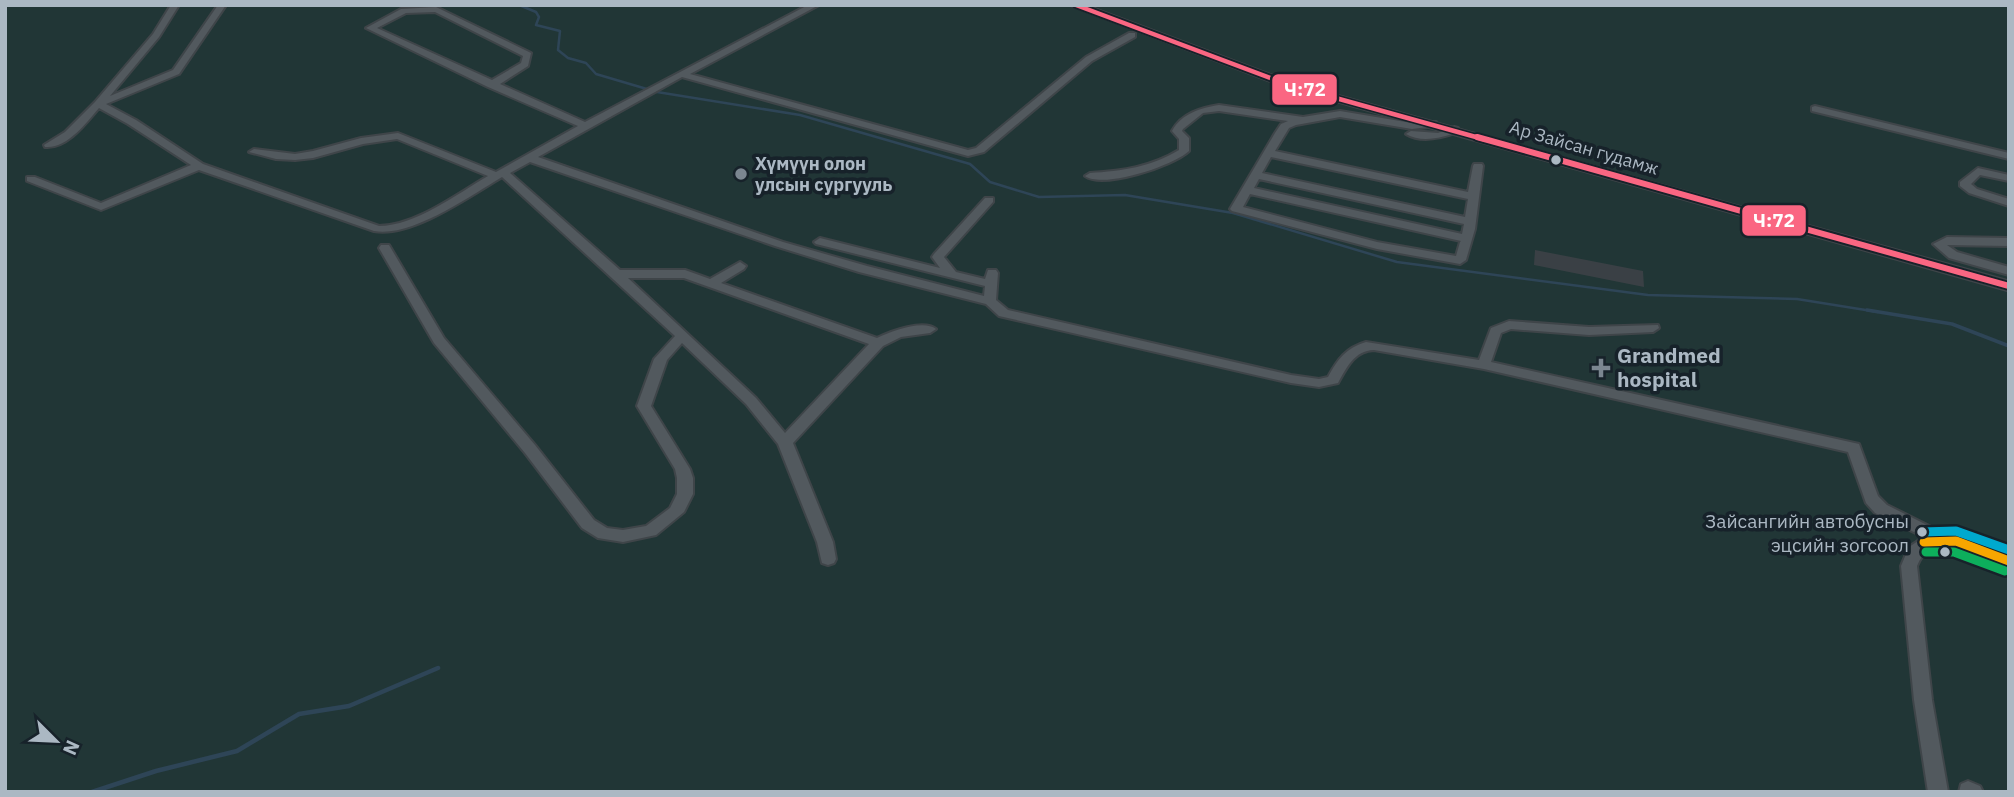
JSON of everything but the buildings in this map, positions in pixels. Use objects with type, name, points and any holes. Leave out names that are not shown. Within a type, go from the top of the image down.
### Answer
[{"type":"street","points":[[49,145],[69,134],[98,104],[156,35],[175,5]]},
{"type":"street","points":[[98,104],[176,72],[222,5]]},
{"type":"street","points":[[98,104],[132,122],[199,166],[385,230],[418,220],[640,95],[816,5]]},
{"type":"street","name":"Ар Зайсан гудамж","points":[[1075,5],[1289,85],[2009,286]]},
{"type":"street","points":[[491,85],[526,64],[528,55],[436,9],[404,11],[370,27],[372,31],[491,85],[584,126]]},
{"type":"street","points":[[681,74],[968,153],[980,150],[1089,59],[1132,36]]},
{"type":"street","points":[[1090,176],[1147,169],[1172,160],[1184,150],[1184,138],[1177,131],[1179,127],[1207,109],[1240,109],[1304,120]]},
{"type":"street","points":[[1815,109],[2009,156]]},
{"type":"street","points":[[1432,124],[1418,127],[1344,114],[1285,126],[1236,209],[1377,245],[1454,261],[1462,258],[1478,166]]},
{"type":"street","points":[[1325,116],[1413,134],[1439,136],[1454,130]]},
{"type":"street","points":[[254,152],[300,158],[317,156],[383,136],[398,136],[500,174],[617,274],[751,401],[785,442],[825,542],[828,559]]},
{"type":"street","points":[[1268,153],[1471,196]]},
{"type":"street","points":[[530,158],[779,244],[863,269],[990,300],[1004,313],[1024,320],[1319,383],[1333,380],[1345,358],[1360,345],[1422,352],[1854,448],[1871,499],[1881,509],[1943,540]]},
{"type":"street","points":[[31,179],[101,208],[199,166]]},
{"type":"street","points":[[2009,178],[1978,171],[1964,184],[1971,191],[2009,203]]},
{"type":"street","points":[[1256,175],[1470,222]]},
{"type":"street","points":[[1248,190],[1465,238]]},
{"type":"street","points":[[951,274],[938,257],[989,200]]},
{"type":"street","points":[[2009,242],[1947,241],[1939,244],[1953,255],[2009,271]]},
{"type":"street","points":[[820,242],[951,274],[991,278],[990,300]]},
{"type":"street","points":[[384,248],[439,340],[530,449],[588,524],[604,534],[623,536],[650,531],[667,521],[681,503],[686,489],[682,469],[644,406],[661,359],[682,336]]},
{"type":"street","points":[[713,282],[740,266]]},
{"type":"street","points":[[617,274],[685,274],[878,343]]},
{"type":"street","points":[[1484,365],[1496,331],[1509,325],[1589,331],[1653,328]]},
{"type":"street","points":[[785,442],[878,343],[898,333],[930,329]]},
{"type":"street","points":[[1938,792],[1923,700],[1910,558],[1920,544],[1928,540],[1943,540],[1973,547],[2009,561]]},
{"type":"green space","points":[[5,5],[2009,5],[2009,792],[5,792]]},
{"type":"waterway","points":[[519,5],[536,12],[539,17],[536,25],[560,31],[558,50],[568,58],[586,63],[596,74],[657,92],[800,115],[970,164],[990,182],[1039,197],[1125,195],[1233,213],[1397,262],[1648,295],[1797,299],[1878,312]]},
{"type":"waterway","points":[[1867,310],[1952,324],[2009,346]]},
{"type":"waterway","points":[[92,792],[156,771],[237,751],[299,714],[349,706],[438,668]]},
{"type":"transit line","name":"Ч:72","points":[[1076,5],[1289,85],[2009,286]]},
{"type":"transit line","points":[[1922,532],[1956,531],[2009,550]]},
{"type":"transit line","points":[[1924,542],[1956,541],[2009,561]]},
{"type":"transit line","points":[[1926,552],[1954,552],[2005,571]]},
{"type":"place","name":"Хүмүүн олон улсын сургууль","points":[[741,174]]},
{"type":"place","name":"Grandmed hospital","points":[[1601,368]]},
{"type":"place","name":"Зайсангийн автобусны эцсийн зогсоол","points":[[1922,532]]}]
